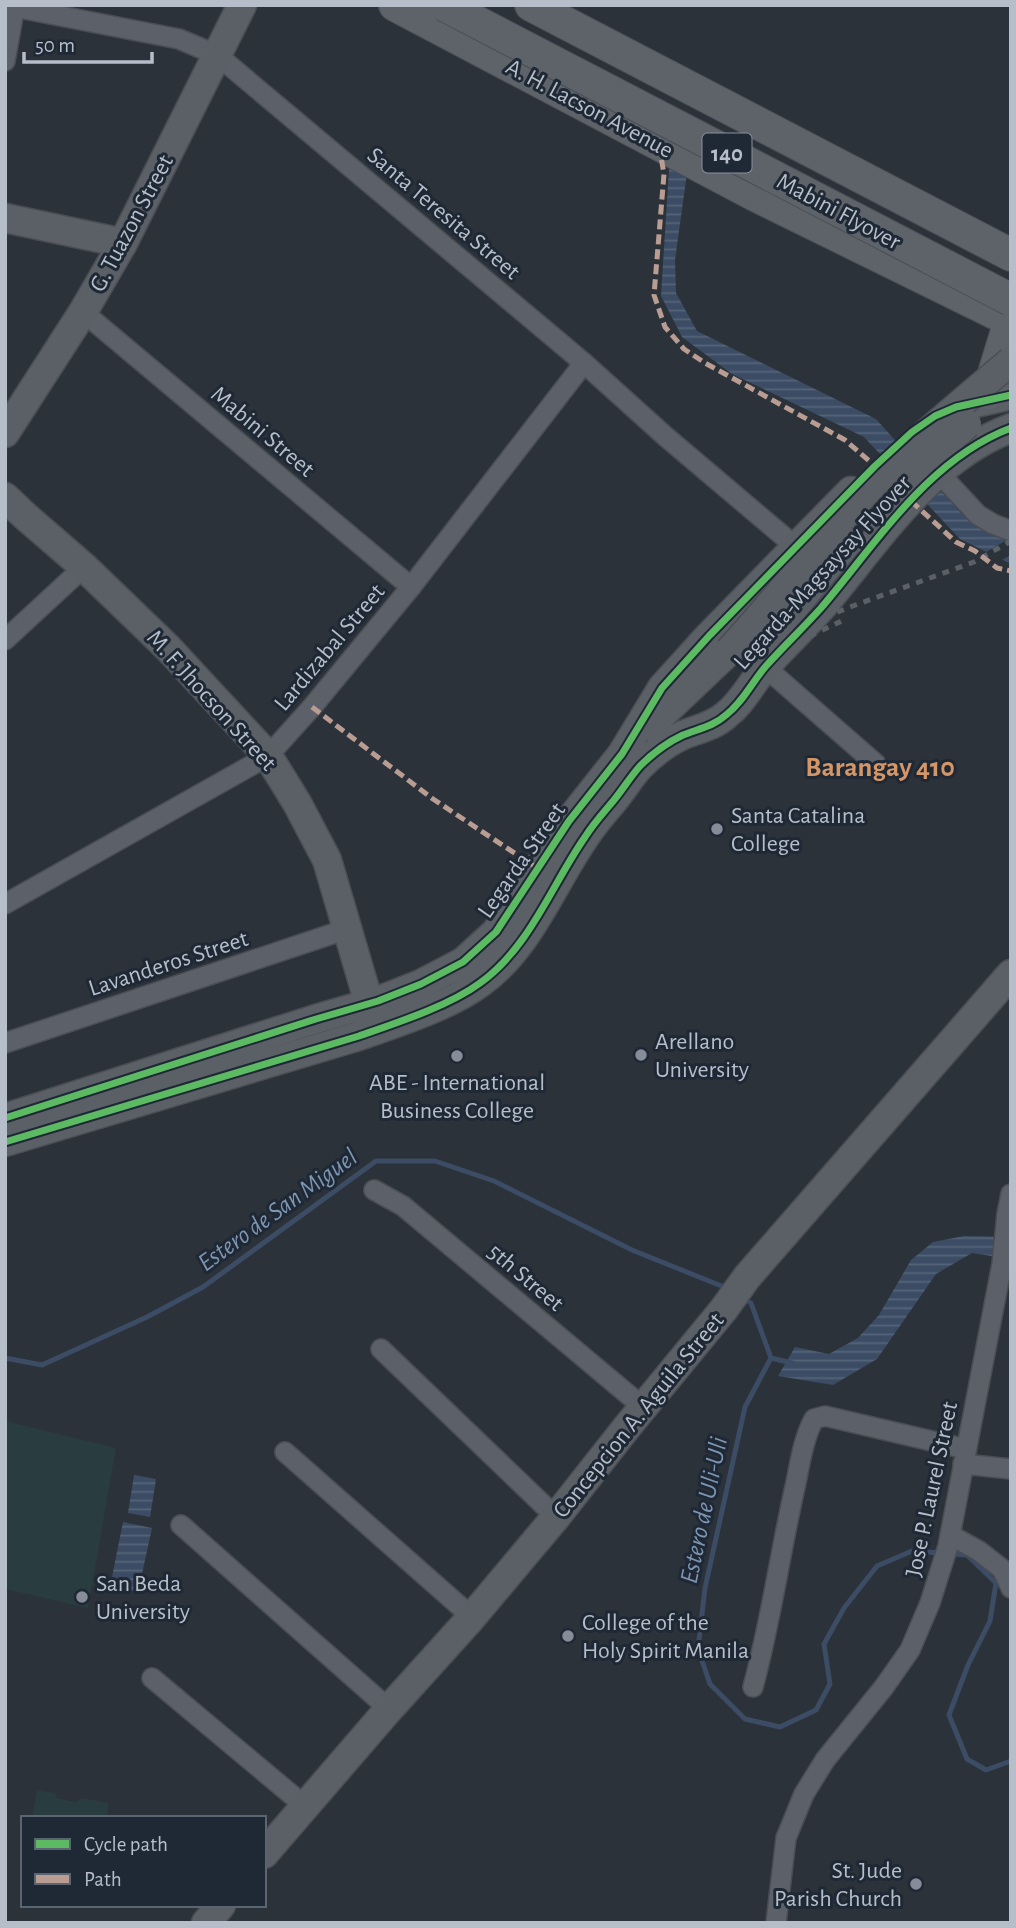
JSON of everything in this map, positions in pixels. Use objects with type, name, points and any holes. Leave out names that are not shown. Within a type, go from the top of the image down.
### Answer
[{"type":"main road","name":"G. Tuazon Street","points":[[5,433],[83,313],[122,243],[242,5]]},
{"type":"main road","name":"A. H. Lacson Avenue","points":[[395,5],[755,195],[914,273],[1010,314]]},
{"type":"main road","name":"Mabini Flyover","points":[[444,5],[1010,314]]},
{"type":"main road","name":"Mabini Flyover","points":[[487,5],[866,204],[1011,276]]},
{"type":"main road","name":"140","points":[[531,5],[1011,255]]},
{"type":"main road","points":[[755,195],[787,139]]},
{"type":"main road","points":[[5,218],[122,243]]},
{"type":"main road","points":[[914,273],[944,220]]},
{"type":"main road","points":[[1002,394],[1010,314]]},
{"type":"main road","name":"Legarda-Magsaysay Flyover","points":[[745,660],[767,611],[855,504],[920,439],[1011,361]]},
{"type":"main road","name":"Legarda Street","points":[[5,1118],[373,1016],[458,996],[480,983],[500,965],[538,916],[631,760],[662,688],[709,636],[906,437],[935,415],[1002,394]]},
{"type":"main road","name":"Legarda-Magsaysay Flyover","points":[[631,760],[695,709],[745,660],[782,623],[860,527],[909,475],[1002,394]]},
{"type":"main road","points":[[745,660],[822,607],[914,498],[939,473],[978,443],[1011,428]]},
{"type":"main road","points":[[906,437],[939,473]]},
{"type":"main road","name":"M. F. Jhocson Street","points":[[5,496],[168,648],[268,756],[327,860],[373,1016]]},
{"type":"main road","name":"Concepcion A. Aguila Street","points":[[266,1852],[472,1617],[556,1517],[747,1277],[1011,974]]},
{"type":"main road","name":"Legarda Street","points":[[5,1142],[332,1044],[373,1016]]},
{"type":"main road","points":[[206,1923],[219,1907]]},
{"type":"street","name":"Santa Teresita Street","points":[[15,6],[179,39],[217,55],[584,363],[796,547]]},
{"type":"street","points":[[6,55],[15,6]]},
{"type":"street","name":"Mabini Street","points":[[83,313],[411,587]]},
{"type":"street","name":"Lardizabal Street","points":[[5,904],[268,756],[313,707],[411,587],[584,363]]},
{"type":"street","points":[[939,473],[978,515],[1011,531]]},
{"type":"street","points":[[5,640],[84,567]]},
{"type":"street","points":[[745,660],[876,764]]},
{"type":"street","name":"Lavanderos Street","points":[[5,1044],[347,929]]},
{"type":"street","name":"5th Street","points":[[374,1190],[403,1206],[643,1407]]},
{"type":"street","name":"Jose P. Laurel Street","points":[[776,1923],[786,1838],[804,1794],[825,1760],[910,1650],[930,1603],[949,1541],[1002,1264],[1009,1205]]},
{"type":"street","points":[[381,1349],[556,1517]]},
{"type":"street","points":[[753,1688],[764,1645],[789,1512],[804,1447],[814,1419],[825,1416],[1011,1469]]},
{"type":"street","points":[[285,1452],[472,1617]]},
{"type":"street","points":[[181,1525],[389,1709]]},
{"type":"street","points":[[949,1541],[979,1551],[1002,1569],[1011,1588]]},
{"type":"street","points":[[152,1678],[305,1806]]},
{"type":"green space","points":[[5,1421],[116,1448],[88,1608],[5,1589]]},
{"type":"green space","points":[[37,1790],[55,1793],[57,1798],[76,1802],[82,1798],[109,1803],[106,1816],[32,1816]]},
{"type":"water","points":[[674,167],[687,173],[675,260],[676,293],[697,331],[876,419],[962,514],[1011,543],[1011,564],[960,539],[864,437],[732,374],[682,337],[661,296],[669,169]]},
{"type":"water","points":[[964,1236],[1011,1237],[1011,1259],[972,1253],[936,1274],[877,1359],[833,1385],[778,1376],[795,1347],[829,1354],[858,1338],[879,1315],[911,1260],[933,1242]]},
{"type":"water","points":[[134,1475],[156,1479],[150,1517],[128,1513]]},
{"type":"water","points":[[123,1522],[152,1528],[138,1592],[110,1587]]},
{"type":"pier","points":[[1010,538],[1011,555],[998,562],[983,554]]},
{"type":"waterway","name":"Estero de San Miguel","points":[[5,1358],[42,1365],[147,1317],[203,1287],[376,1161],[435,1161],[494,1181],[632,1250],[729,1289]]},
{"type":"waterway","name":"Estero de Uli-Uli","points":[[743,1298],[751,1303],[771,1358],[745,1407],[705,1588],[698,1649],[710,1684],[745,1719],[780,1727],[816,1710],[830,1684],[824,1644],[844,1608],[877,1566],[912,1551],[940,1553]]},
{"type":"waterway","points":[[771,1358],[792,1363]]},
{"type":"waterway","name":"Estero de Uli-Uli","points":[[950,1554],[967,1555],[996,1583],[990,1621],[968,1665],[949,1715],[967,1759],[986,1770],[1011,1761]]},
{"type":"railway","points":[[5,1113],[262,1055],[327,1036],[387,1011],[443,979],[496,938],[645,748],[702,689],[740,658],[789,632],[974,562],[1011,541]]},
{"type":"railway","points":[[746,666],[844,620]]},
{"type":"marked path","points":[[659,145],[664,174],[654,295],[665,327],[684,349],[705,363],[845,440],[875,466]]},
{"type":"marked path","points":[[911,501],[956,542],[975,551],[997,568],[1011,571]]},
{"type":"marked path","points":[[312,707],[433,799],[537,868]]},
{"type":"cycle path","points":[[5,1118],[378,1001],[421,984],[463,962],[496,932],[569,821],[622,754],[662,688],[709,636],[875,466],[912,432],[935,416],[956,407],[1011,395]]},
{"type":"cycle path","points":[[5,1142],[359,1036],[438,1006],[480,983],[513,952],[588,832],[640,766],[672,741],[716,722],[732,710],[766,666],[821,608],[883,531],[929,482],[954,460],[981,442],[1011,428]]},
{"type":"place","name":"Santa Catalina College","points":[[717,829]]},
{"type":"place","name":"Arellano University","points":[[641,1055]]},
{"type":"place","name":"ABE - International Business College","points":[[457,1056]]},
{"type":"place","name":"San Beda University","points":[[82,1597]]},
{"type":"place","name":"College of the Holy Spirit Manila","points":[[568,1636]]},
{"type":"place","name":"St. Jude Parish Church","points":[[916,1884]]},
{"type":"district","name":"Barangay 410","points":[[880,766]]}]
